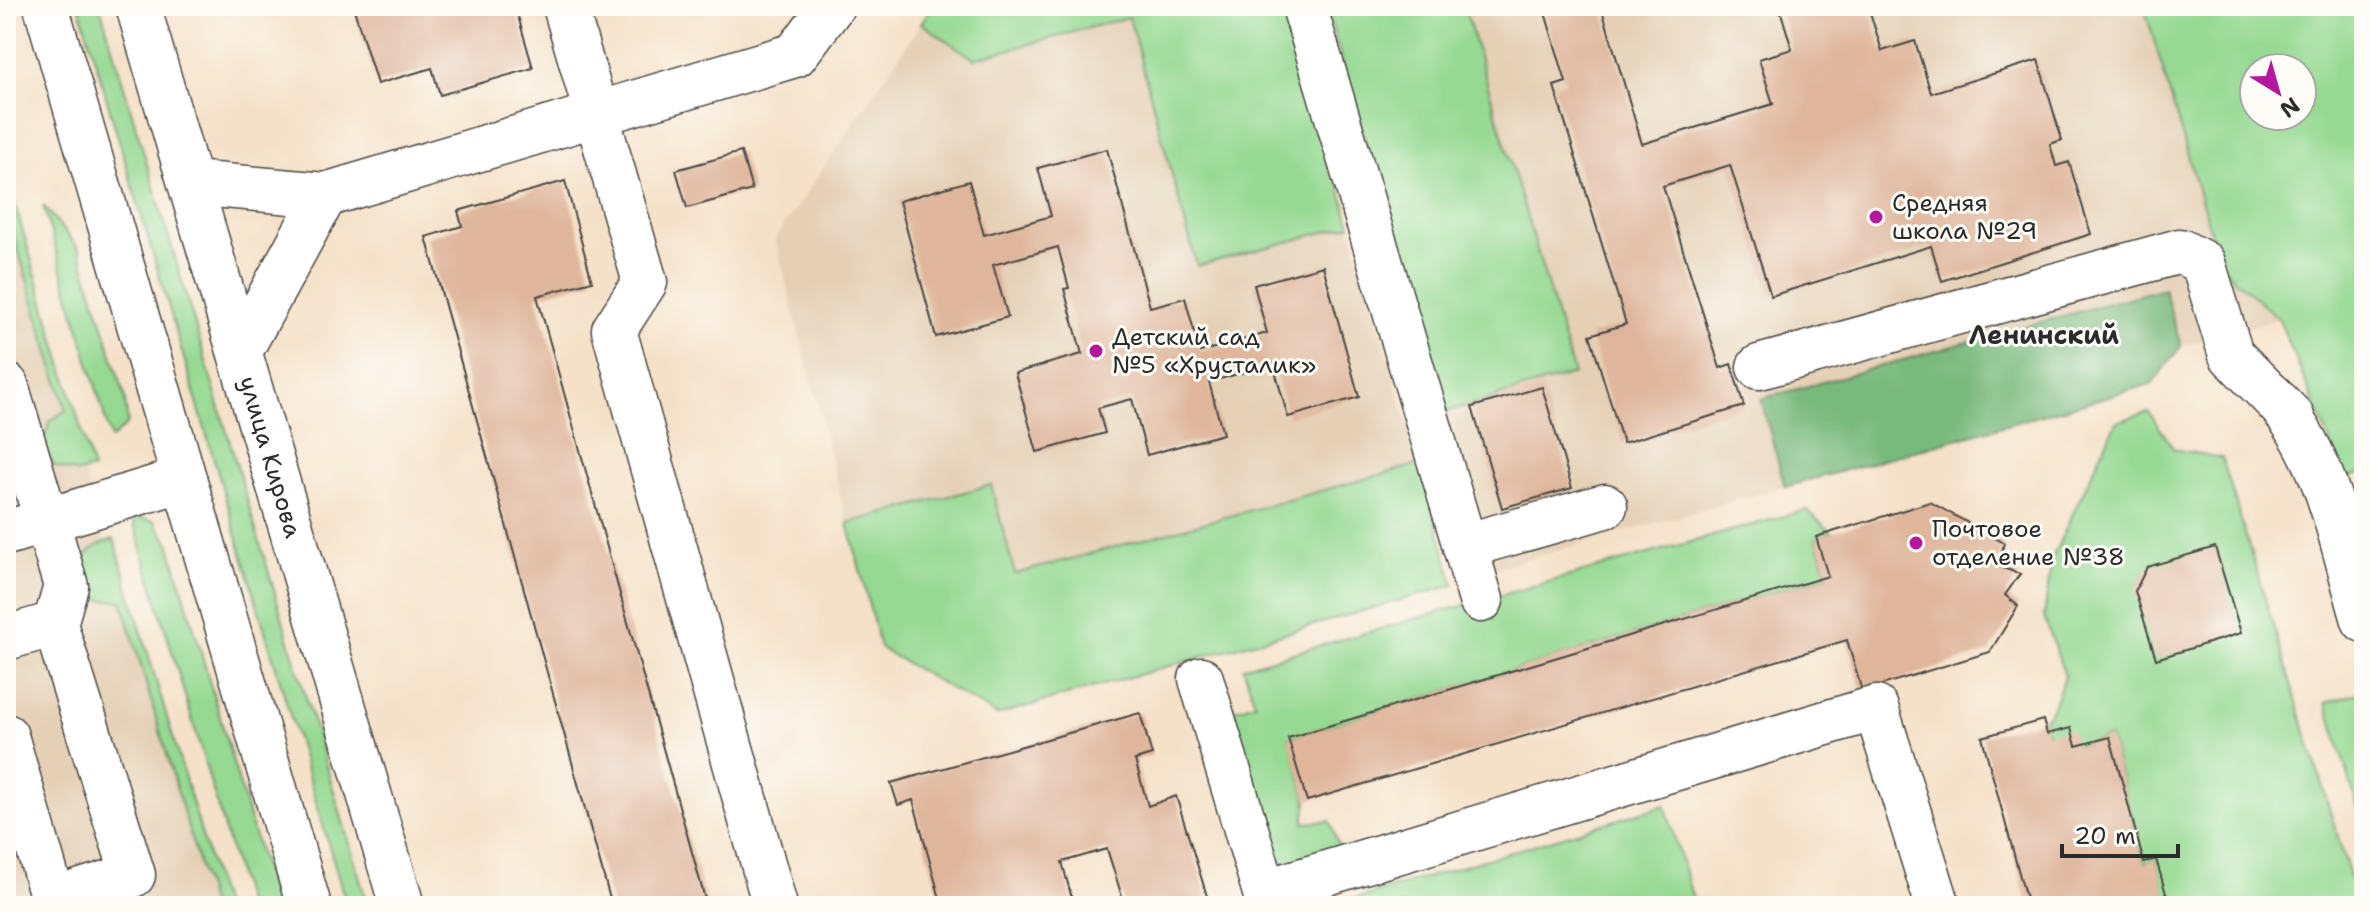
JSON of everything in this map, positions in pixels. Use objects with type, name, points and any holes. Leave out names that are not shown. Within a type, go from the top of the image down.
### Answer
[{"type":"main road","points":[[46,6],[309,906]]},
{"type":"main road","name":"улица Кирова","points":[[138,6],[402,906]]},
{"type":"main road","points":[[565,6],[645,282],[614,330],[775,906]]},
{"type":"main road","points":[[191,183],[325,195],[795,55],[832,6]]},
{"type":"main road","points":[[1304,6],[1481,600]]},
{"type":"main road","points":[[240,351],[325,195]]},
{"type":"main road","points":[[1759,367],[2180,251],[2203,263],[2231,355],[2292,417],[2312,451],[2364,620]]},
{"type":"main road","points":[[6,385],[66,586],[55,624],[133,875],[54,903],[6,736]]},
{"type":"main road","points":[[6,533],[184,479]]},
{"type":"main road","points":[[1465,546],[1605,506]]},
{"type":"main road","points":[[6,638],[55,624]]},
{"type":"main road","points":[[1201,679],[1271,906]]},
{"type":"main road","points":[[1271,906],[1280,887],[1876,708],[1938,906]]},
{"type":"shaded area","name":"Детский сад №5 «Хрусталик»","points":[[933,6],[1286,6],[1420,464],[997,715],[880,648],[775,239]]},
{"type":"shaded area","name":"Средняя школа №29","points":[[1326,6],[2364,6],[2343,352],[2279,319],[2181,346],[2152,384],[1491,569]]},
{"type":"shaded area","points":[[6,209],[66,411],[78,473],[84,472],[104,541],[93,546],[109,602],[122,601],[211,906],[6,906]]},
{"type":"green space","points":[[79,6],[100,6],[368,906],[347,906]]},
{"type":"green space","points":[[933,6],[1286,6],[1351,225],[1197,266],[1129,17],[974,59],[921,23]]},
{"type":"green space","points":[[1326,6],[1464,6],[1574,374],[1445,412]]},
{"type":"green space","points":[[2144,6],[2364,6],[2364,473],[2345,478],[2279,319],[2221,267]]},
{"type":"green space","points":[[6,174],[93,469],[78,473],[54,466],[43,444],[50,421],[66,410],[6,209]]},
{"type":"green space","points":[[43,205],[79,249],[124,393],[128,423],[111,439]]},
{"type":"green space","points":[[2164,288],[2181,346],[2152,384],[1785,487],[1761,399]]},
{"type":"green space","points":[[2149,412],[2174,449],[2222,458],[2359,906],[2153,906],[2152,902],[2166,897],[2156,860],[2144,863],[2110,737],[2076,746],[2047,734],[2043,720],[2051,711],[2065,676],[2044,617],[2052,558],[2116,422]]},
{"type":"green space","points":[[1420,464],[1454,585],[997,715],[880,648],[848,523],[991,485],[1015,574]]},
{"type":"green space","points":[[1806,510],[1832,532],[1816,538],[1828,576],[1289,738],[1307,801],[1304,823],[1330,821],[1342,856],[1299,870],[1274,856],[1233,710],[1255,703],[1243,667]]},
{"type":"green space","points":[[132,516],[154,521],[169,543],[275,906],[247,906]]},
{"type":"green space","points":[[114,539],[223,906],[211,906],[122,601],[97,599],[81,580],[82,564],[88,553]]},
{"type":"green space","points":[[2364,691],[2364,827],[2326,703]]},
{"type":"green space","points":[[1665,805],[1695,906],[1332,906]]},
{"type":"building","points":[[353,6],[515,6],[533,68],[440,95],[432,68],[377,84]]},
{"type":"building","points":[[1543,6],[1601,6],[1642,144],[1773,104],[1759,59],[1792,49],[1779,6],[1868,6],[1882,51],[1915,41],[1931,93],[2038,60],[2062,140],[2050,144],[2056,166],[2069,162],[2091,234],[1942,281],[1931,246],[1771,296],[1730,165],[1663,186],[1720,368],[1731,364],[1744,406],[1623,443],[1590,335],[1626,324],[1554,86],[1566,82]]},
{"type":"building","points":[[1107,149],[1150,307],[1185,298],[1200,352],[1267,333],[1254,285],[1323,266],[1359,397],[1288,417],[1273,364],[1209,382],[1223,434],[1147,455],[1132,399],[1098,408],[1105,433],[1037,452],[1015,373],[1082,354],[1064,289],[1069,288],[1058,247],[993,265],[1008,317],[936,337],[899,201],[969,181],[984,235],[1051,216],[1038,168]]},
{"type":"building","points":[[741,152],[752,190],[687,208],[676,170]]},
{"type":"building","points":[[565,181],[592,281],[537,296],[707,906],[612,906],[426,237],[462,226],[458,211]]},
{"type":"building","points":[[1542,387],[1572,488],[1502,508],[1472,407]]},
{"type":"building","points":[[1930,502],[2004,543],[1998,566],[2020,574],[2005,595],[2018,606],[1990,652],[1862,691],[1847,640],[1307,801],[1288,738],[1828,576],[1816,537]]},
{"type":"building","points":[[2215,547],[2241,633],[2156,659],[2135,591],[2147,567]]},
{"type":"building","points":[[1140,713],[1152,755],[1135,760],[1148,806],[1176,796],[1210,906],[1125,906],[1107,849],[1062,862],[1074,906],[942,906],[913,800],[898,805],[891,783]]},
{"type":"building","points":[[2043,720],[2047,734],[2071,728],[2076,746],[2110,737],[2144,863],[2156,859],[2167,897],[2152,902],[2153,906],[2028,906],[1982,737]]},
{"type":"place","name":"Средняя школа №29","points":[[1876,217]]},
{"type":"place","name":"Детский сад №5 «Хрусталик»","points":[[1096,351]]},
{"type":"place","name":"Почтовое отделение №38","points":[[1916,543]]},
{"type":"district","name":"Ленинский","points":[[2044,335]]}]
